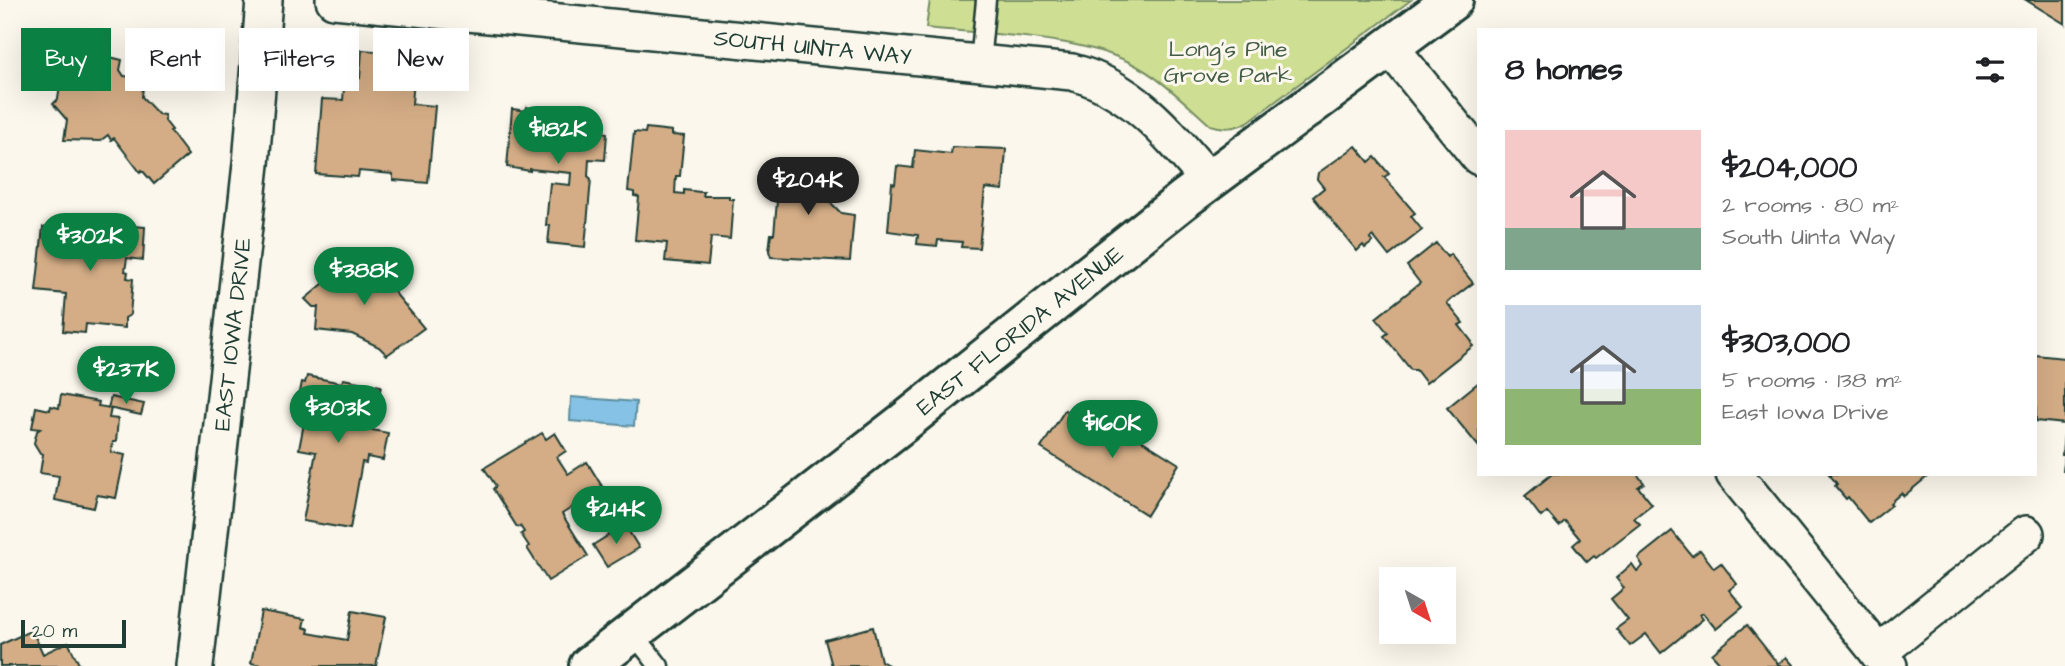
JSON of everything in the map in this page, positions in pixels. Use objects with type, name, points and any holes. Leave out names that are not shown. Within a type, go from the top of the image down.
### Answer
[{"type":"street","name":"EAST IOWA DRIVE","points":[[195,666],[250,164],[264,0]]},
{"type":"street","name":"SOUTH UINTA WAY","points":[[334,0],[1072,72],[1091,77],[1122,92],[1139,105],[1166,131],[1209,181]]},
{"type":"street","name":"EAST FLORIDA AVENUE","points":[[589,666],[903,424],[1209,181],[1453,0]]},
{"type":"street","points":[[1391,48],[1477,155]]},
{"type":"street","points":[[1736,476],[1884,660],[2026,534]]},
{"type":"lane","points":[[980,63],[986,0]]},
{"type":"lane","points":[[633,632],[660,666]]},
{"type":"green space","name":"Long's Pine Grove Park","points":[[930,0],[1411,0],[1248,122],[1224,128],[1210,125],[1151,75],[1108,53],[1057,41],[926,28]]},
{"type":"water","points":[[571,397],[636,402],[634,426],[570,421]]},
{"type":"building","points":[[2026,0],[2065,0],[2065,24]]},
{"type":"building","points":[[362,50],[373,51],[373,91],[413,91],[412,104],[435,106],[428,183],[393,180],[393,174],[359,171],[358,177],[316,174],[322,99],[343,100],[344,91],[359,91]]},
{"type":"building","points":[[111,57],[122,60],[120,70],[125,76],[125,91],[143,91],[142,97],[158,114],[165,115],[165,121],[172,130],[170,131],[188,155],[154,184],[142,170],[140,172],[114,138],[111,140],[108,135],[100,141],[64,140],[67,120],[53,104],[58,99],[59,91],[111,91]]},
{"type":"building","points":[[527,107],[566,114],[566,121],[585,123],[584,132],[587,133],[588,129],[607,133],[605,160],[589,159],[588,176],[591,179],[585,247],[548,243],[550,225],[546,225],[550,183],[570,185],[571,173],[507,167],[512,109],[526,111]]},
{"type":"building","points":[[646,128],[672,131],[672,135],[684,136],[680,176],[676,176],[675,193],[684,194],[684,190],[704,192],[703,196],[729,196],[729,199],[733,199],[730,239],[711,237],[708,265],[665,261],[667,243],[635,240],[639,197],[628,191],[634,132],[645,133]]},
{"type":"building","points":[[1356,146],[1369,162],[1375,157],[1389,174],[1384,177],[1415,213],[1411,216],[1422,230],[1389,256],[1373,236],[1370,239],[1373,242],[1365,248],[1363,245],[1357,251],[1313,197],[1324,188],[1317,179],[1318,173]]},
{"type":"building","points":[[952,147],[1006,149],[1003,190],[985,188],[979,248],[961,247],[962,242],[938,240],[937,246],[917,244],[918,235],[888,231],[892,183],[895,184],[897,166],[913,168],[915,150],[951,154]]},
{"type":"building","points":[[802,164],[826,167],[824,196],[841,213],[854,215],[850,261],[771,257],[769,251],[771,234],[774,234],[777,201],[770,200],[773,165],[802,168]]},
{"type":"building","points":[[118,225],[145,227],[143,260],[127,258],[127,278],[133,279],[130,315],[125,318],[125,328],[86,324],[85,333],[63,331],[66,294],[36,291],[43,227],[97,230],[98,226],[117,228]]},
{"type":"building","points":[[1436,243],[1447,257],[1450,254],[1473,283],[1447,303],[1463,323],[1459,325],[1473,346],[1426,383],[1416,370],[1411,370],[1384,336],[1388,333],[1376,318],[1420,283],[1407,266]]},
{"type":"building","points":[[361,252],[424,328],[387,355],[379,347],[352,334],[316,330],[318,307],[313,307],[305,299]]},
{"type":"building","points":[[2037,355],[2064,358],[2065,355],[2065,424],[2037,421]]},
{"type":"building","points":[[307,376],[342,383],[343,379],[381,386],[372,430],[388,433],[383,460],[367,457],[366,463],[362,462],[350,529],[303,521],[316,452],[299,449],[307,408],[301,407],[302,403],[298,402],[302,382],[305,383]]},
{"type":"building","points":[[1477,384],[1477,445],[1447,408]]},
{"type":"building","points":[[61,395],[99,402],[98,406],[111,408],[109,418],[118,419],[116,442],[113,442],[111,452],[125,455],[116,498],[97,495],[94,508],[55,500],[59,476],[40,473],[43,454],[34,443],[40,429],[32,428],[36,407],[50,410],[51,406],[59,408]]},
{"type":"building","points":[[111,397],[144,404],[141,415],[108,408]]},
{"type":"building","points":[[1065,410],[1103,435],[1114,423],[1179,464],[1147,515],[1041,448]]},
{"type":"building","points":[[2065,424],[2065,455],[2062,455]]},
{"type":"building","points":[[542,433],[546,439],[555,433],[566,451],[557,457],[568,474],[587,462],[603,488],[562,514],[588,556],[548,581],[527,548],[529,546],[521,534],[524,532],[520,526],[517,527],[493,489],[496,486],[484,468]]},
{"type":"building","points":[[1550,476],[1639,476],[1644,483],[1638,487],[1652,504],[1634,518],[1640,524],[1587,562],[1573,545],[1580,539],[1565,521],[1559,526],[1547,512],[1541,517],[1525,496]]},
{"type":"building","points":[[1831,476],[1927,477],[1904,496],[1901,493],[1890,503],[1892,505],[1869,523],[1848,497],[1846,499],[1835,486],[1837,484]]},
{"type":"building","points":[[625,525],[639,548],[607,567],[593,545]]},
{"type":"building","points":[[1672,531],[1692,556],[1700,550],[1714,568],[1721,563],[1737,584],[1729,590],[1743,607],[1716,629],[1703,613],[1700,615],[1703,619],[1661,653],[1646,634],[1630,646],[1616,629],[1628,620],[1611,599],[1624,588],[1616,578],[1632,564],[1637,571],[1643,566],[1638,558]]},
{"type":"building","points":[[261,611],[305,619],[303,627],[309,629],[308,633],[347,640],[352,611],[386,617],[376,666],[265,666],[251,663]]},
{"type":"building","points":[[1747,625],[1778,664],[1786,657],[1794,666],[1723,666],[1712,654]]},
{"type":"building","points":[[873,627],[881,661],[890,666],[832,666],[825,640]]},
{"type":"building","points":[[32,630],[43,654],[68,642],[80,666],[0,666],[0,645]]}]
